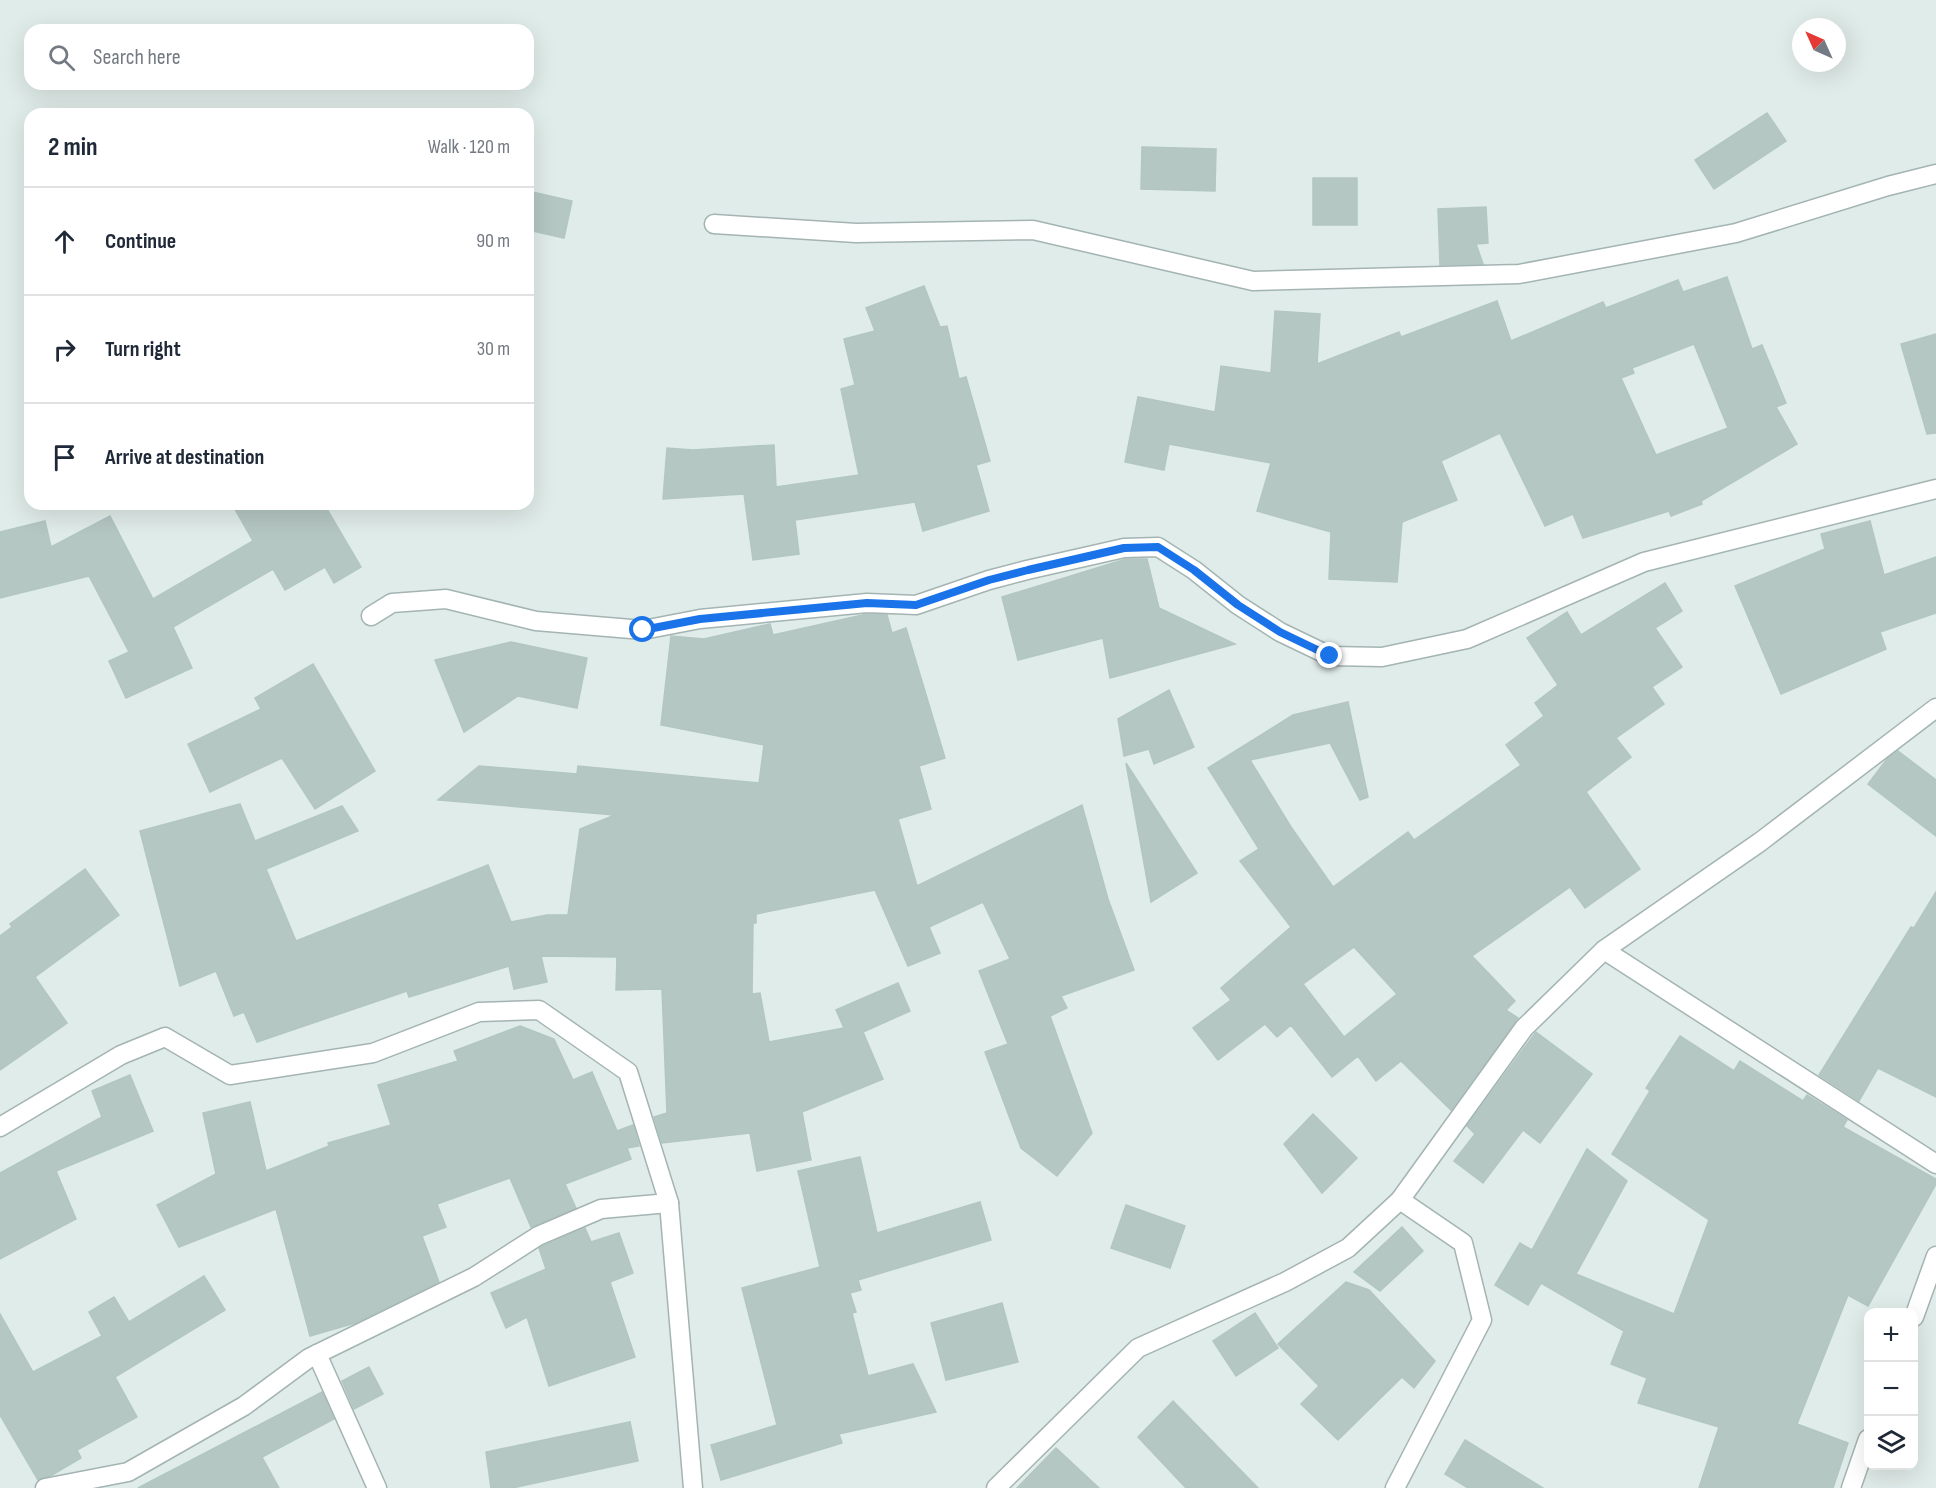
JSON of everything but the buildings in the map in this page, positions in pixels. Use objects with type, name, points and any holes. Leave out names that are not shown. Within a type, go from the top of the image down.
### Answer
[{"type":"street","points":[[714,224],[856,233],[1033,230],[1253,281],[1518,274],[1737,233],[1887,186],[1936,174]]},
{"type":"street","points":[[371,616],[392,603],[446,599],[536,621],[643,630],[700,619],[867,603],[916,605],[989,580],[1028,570],[1124,548],[1158,547],[1194,570],[1238,605],[1280,632],[1330,656],[1382,657],[1467,639],[1644,562],[1936,489]]},
{"type":"street","points":[[996,1488],[1138,1348],[1285,1282],[1348,1248],[1400,1200],[1524,1028],[1604,950],[1760,842],[1936,708]]},
{"type":"street","points":[[1604,950],[1936,1164]]},
{"type":"street","points":[[0,1128],[121,1055],[165,1037],[230,1076],[373,1053],[479,1012],[539,1010],[628,1072],[669,1203],[693,1488]]},
{"type":"street","points":[[1395,1488],[1482,1320],[1463,1243],[1400,1200]]},
{"type":"street","points":[[45,1488],[128,1472],[244,1406],[316,1354],[474,1277],[538,1236],[601,1209],[669,1203]]},
{"type":"street","points":[[1917,1308],[1936,1256]]},
{"type":"street","points":[[316,1354],[377,1488]]},
{"type":"street","points":[[1851,1488],[1864,1453]]},
{"type":"route","points":[[643,630],[700,619],[867,603],[916,605],[989,580],[1028,570],[1124,548],[1158,547],[1194,570],[1238,605],[1280,632],[1330,656]]}]
